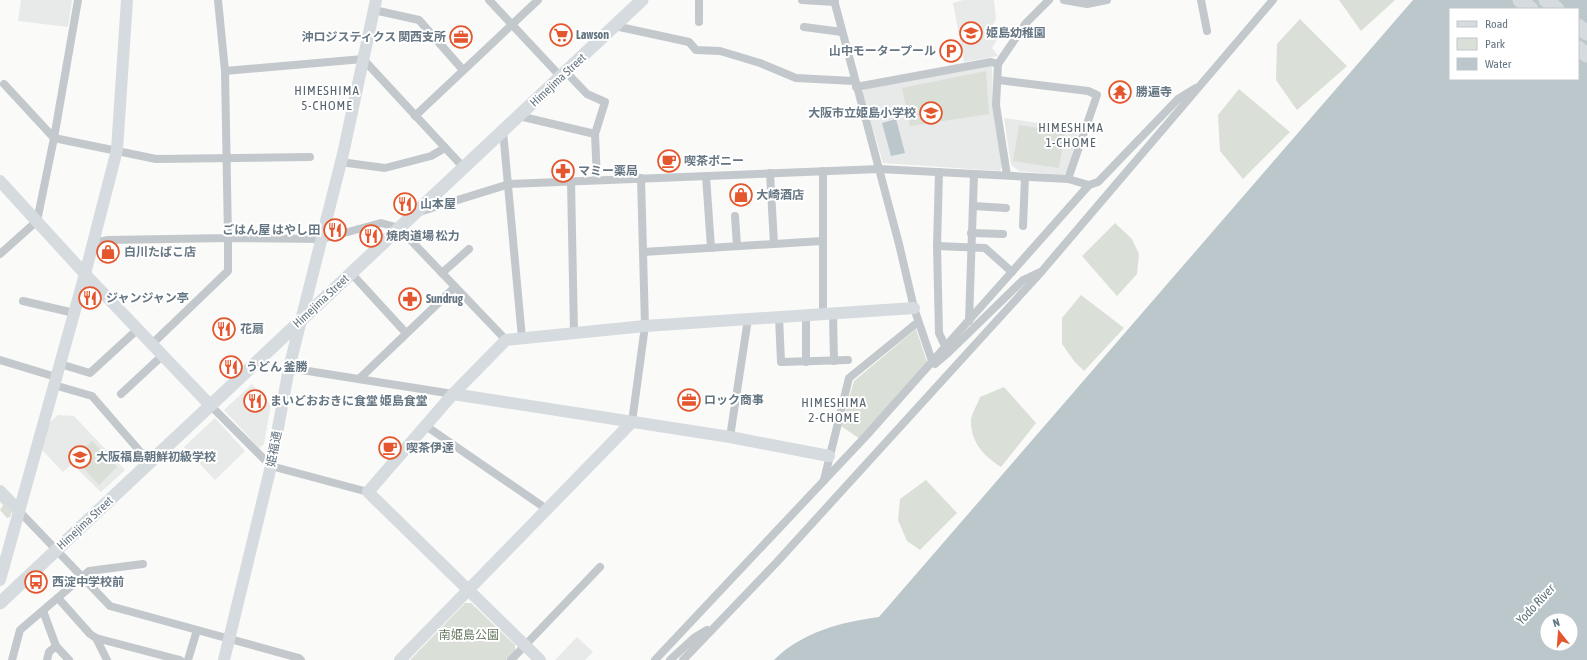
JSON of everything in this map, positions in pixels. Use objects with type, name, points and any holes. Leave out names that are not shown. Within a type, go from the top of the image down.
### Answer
[{"type":"highway","points":[[1520,0],[1530,8]]},
{"type":"highway","points":[[1546,0],[1556,8]]},
{"type":"highway","points":[[1579,27],[1587,33]]},
{"type":"highway","points":[[1579,49],[1587,55]]},
{"type":"main road","name":"Himejima Street","points":[[0,603],[642,0]]},
{"type":"street","points":[[0,254],[37,221],[54,138],[78,0]]},
{"type":"street","points":[[0,577],[85,274],[117,150],[127,0]]},
{"type":"street","points":[[152,344],[228,271],[225,71],[218,0]]},
{"type":"street","points":[[489,0],[563,75],[587,94],[605,102],[595,134],[597,180]]},
{"type":"street","points":[[415,116],[538,0]]},
{"type":"street","points":[[699,0],[699,22]]},
{"type":"street","points":[[802,0],[834,1],[899,244],[914,308],[932,362]]},
{"type":"street","points":[[1007,175],[996,105],[998,64],[1026,23],[1049,0]]},
{"type":"street","points":[[1064,0],[1087,4],[1107,0]]},
{"type":"street","points":[[1201,0],[1207,31]]},
{"type":"street","points":[[683,660],[819,517],[1042,271],[1204,83],[1273,0]]},
{"type":"street","points":[[375,5],[419,20],[463,70]]},
{"type":"street","name":"姫福通","points":[[224,660],[271,466],[289,368],[322,239],[375,5]]},
{"type":"street","points":[[615,26],[689,42],[696,50],[720,51],[760,63],[796,78],[855,84],[991,62],[998,64]]},
{"type":"street","points":[[804,26],[842,32]]},
{"type":"street","points":[[225,71],[363,59],[464,168]]},
{"type":"street","points":[[998,80],[1088,91],[1097,95],[1068,179]]},
{"type":"street","points":[[655,660],[920,377],[945,346],[1089,185],[1098,182],[1178,99],[1204,83]]},
{"type":"street","points":[[4,84],[54,138],[156,159],[310,157]]},
{"type":"street","points":[[519,116],[595,134]]},
{"type":"street","points":[[504,131],[522,338]]},
{"type":"street","points":[[340,162],[386,168],[431,156],[445,148]]},
{"type":"street","points":[[416,213],[509,184],[640,178],[879,170],[1068,179],[1089,185]]},
{"type":"street","points":[[823,171],[822,241],[828,314],[834,361]]},
{"type":"street","points":[[939,172],[937,246],[939,333],[945,346]]},
{"type":"street","points":[[770,173],[774,244]]},
{"type":"street","points":[[968,320],[974,174]]},
{"type":"street","points":[[706,176],[711,248]]},
{"type":"street","points":[[1023,226],[1025,177]]},
{"type":"street","points":[[400,660],[548,510],[632,422],[645,326],[640,178]]},
{"type":"street","points":[[0,181],[162,355],[271,466],[368,492],[540,660]]},
{"type":"street","points":[[571,181],[574,333]]},
{"type":"street","points":[[973,206],[1006,208]]},
{"type":"street","points":[[735,216],[737,246]]},
{"type":"street","points":[[93,244],[108,240],[228,238],[322,239],[381,222],[398,228],[506,340]]},
{"type":"street","points":[[971,233],[1003,234]]},
{"type":"street","points":[[643,252],[822,241]]},
{"type":"street","points":[[937,246],[985,248],[1012,272]]},
{"type":"street","points":[[442,273],[469,249]]},
{"type":"street","points":[[932,362],[935,364],[948,353],[1023,280],[1042,271]]},
{"type":"street","points":[[351,273],[406,333]]},
{"type":"street","points":[[359,379],[455,287]]},
{"type":"street","points":[[23,301],[74,313]]},
{"type":"street","points":[[368,492],[453,394],[506,340],[645,326],[914,308]]},
{"type":"street","points":[[806,315],[806,362]]},
{"type":"street","points":[[779,317],[781,362],[848,360]]},
{"type":"street","points":[[730,437],[748,319]]},
{"type":"street","points":[[824,481],[829,456],[850,378],[918,322]]},
{"type":"street","points":[[60,364],[90,373],[138,329]]},
{"type":"street","points":[[121,394],[162,355]]},
{"type":"street","points":[[0,360],[92,396],[150,463]]},
{"type":"street","points":[[289,368],[730,437],[829,456]]},
{"type":"street","points":[[426,426],[548,510]]},
{"type":"street","points":[[0,491],[110,606],[299,658],[301,660]]},
{"type":"street","points":[[12,660],[20,630],[89,571],[143,564]]},
{"type":"street","points":[[511,660],[600,567]]},
{"type":"street","points":[[58,598],[90,634],[96,638],[155,657],[180,660]]},
{"type":"street","points":[[43,611],[56,646],[69,660]]},
{"type":"street","points":[[670,660],[694,638],[716,624]]},
{"type":"street","points":[[188,660],[197,630]]},
{"type":"street","points":[[96,638],[107,660]]},
{"type":"street","points":[[47,660],[49,652],[56,646]]},
{"type":"shaded area","points":[[21,0],[72,0],[68,27],[18,21]]},
{"type":"shaded area","points":[[963,0],[994,0],[996,19],[991,28],[998,38],[992,48],[998,56],[964,62],[953,3]]},
{"type":"shaded area","name":"大阪市立姫島小学校","points":[[989,65],[992,67],[993,105],[1002,165],[1000,171],[883,163],[862,93],[865,88]]},
{"type":"shaded area","points":[[1004,118],[1080,129],[1067,172],[1063,175],[1019,171],[1011,165]]},
{"type":"shaded area","points":[[252,384],[271,405],[264,444],[259,448],[224,410]]},
{"type":"shaded area","name":"大阪福島朝鮮初級学校","points":[[58,415],[74,416],[125,470],[101,492],[72,464],[63,472],[42,450],[48,424]]},
{"type":"shaded area","points":[[215,418],[245,451],[215,480],[184,447]]},
{"type":"shaded area","points":[[577,637],[593,652],[585,660],[555,660]]},
{"type":"green space","points":[[1339,0],[1395,0],[1361,31]]},
{"type":"green space","points":[[1300,19],[1347,66],[1297,110],[1276,80],[1277,44]]},
{"type":"green space","points":[[986,71],[989,114],[910,126],[902,88]]},
{"type":"green space","points":[[1239,89],[1290,132],[1243,179],[1220,151],[1218,115]]},
{"type":"green space","points":[[1019,125],[1065,132],[1059,168],[1013,161]]},
{"type":"green space","points":[[1115,223],[1132,239],[1139,254],[1137,274],[1117,296],[1082,256]]},
{"type":"green space","points":[[1081,295],[1124,328],[1084,371],[1074,361],[1062,344],[1062,318]]},
{"type":"green space","points":[[916,329],[928,365],[860,439],[841,426],[854,381]]},
{"type":"green space","points":[[1004,387],[1036,423],[1001,467],[984,453],[976,442],[973,436],[971,421],[980,397]]},
{"type":"green space","points":[[92,441],[117,467],[99,485],[74,458]]},
{"type":"green space","points":[[926,480],[957,513],[920,550],[907,541],[898,520],[900,499]]},
{"type":"green space","points":[[0,498],[12,511],[10,517],[7,518],[0,510],[3,505],[0,502]]},
{"type":"green space","name":"南姫島公園","points":[[465,603],[471,603],[515,645],[515,651],[506,660],[410,660]]},
{"type":"water","name":"Yodo River","points":[[1413,0],[1587,0],[1587,660],[774,660],[785,650],[810,635],[836,625],[879,617]]},
{"type":"water","points":[[896,119],[905,153],[891,156],[882,123]]},
{"type":"place","name":"姫島幼稚園","points":[[971,33]]},
{"type":"place","name":"Lawson","points":[[561,35]]},
{"type":"place","name":"沖ロジスティクス 関西支所","points":[[461,37]]},
{"type":"place","name":"山中モータープール","points":[[951,51]]},
{"type":"place","name":"勝遍寺","points":[[1120,92]]},
{"type":"place","name":"大阪市立姫島小学校","points":[[931,113]]},
{"type":"place","name":"喫茶ポニー","points":[[669,161]]},
{"type":"place","name":"マミー薬局","points":[[563,171]]},
{"type":"place","name":"大崎酒店","points":[[741,195]]},
{"type":"place","name":"山本屋","points":[[405,204]]},
{"type":"place","name":"ごはん屋 はやし田","points":[[335,230]]},
{"type":"place","name":"焼肉道場 松力","points":[[371,236]]},
{"type":"place","name":"白川たばこ店","points":[[108,252]]},
{"type":"place","name":"ジャンジャン亭","points":[[90,298]]},
{"type":"place","name":"Sundrug","points":[[410,299]]},
{"type":"place","name":"花扇","points":[[224,329]]},
{"type":"place","name":"うどん 釜勝","points":[[231,367]]},
{"type":"place","name":"ロック商事","points":[[689,400]]},
{"type":"place","name":"まいどおおきに食堂 姫島食堂","points":[[255,401]]},
{"type":"place","name":"喫茶伊達","points":[[390,448]]},
{"type":"place","name":"大阪福島朝鮮初級学校","points":[[80,457]]},
{"type":"place","name":"西淀中学校前","points":[[36,582]]},
{"type":"district","name":"HIMESHIMA 5-CHOME","points":[[327,98]]},
{"type":"district","name":"HIMESHIMA 1-CHOME","points":[[1071,134]]},
{"type":"district","name":"HIMESHIMA 2-CHOME","points":[[834,410]]}]
